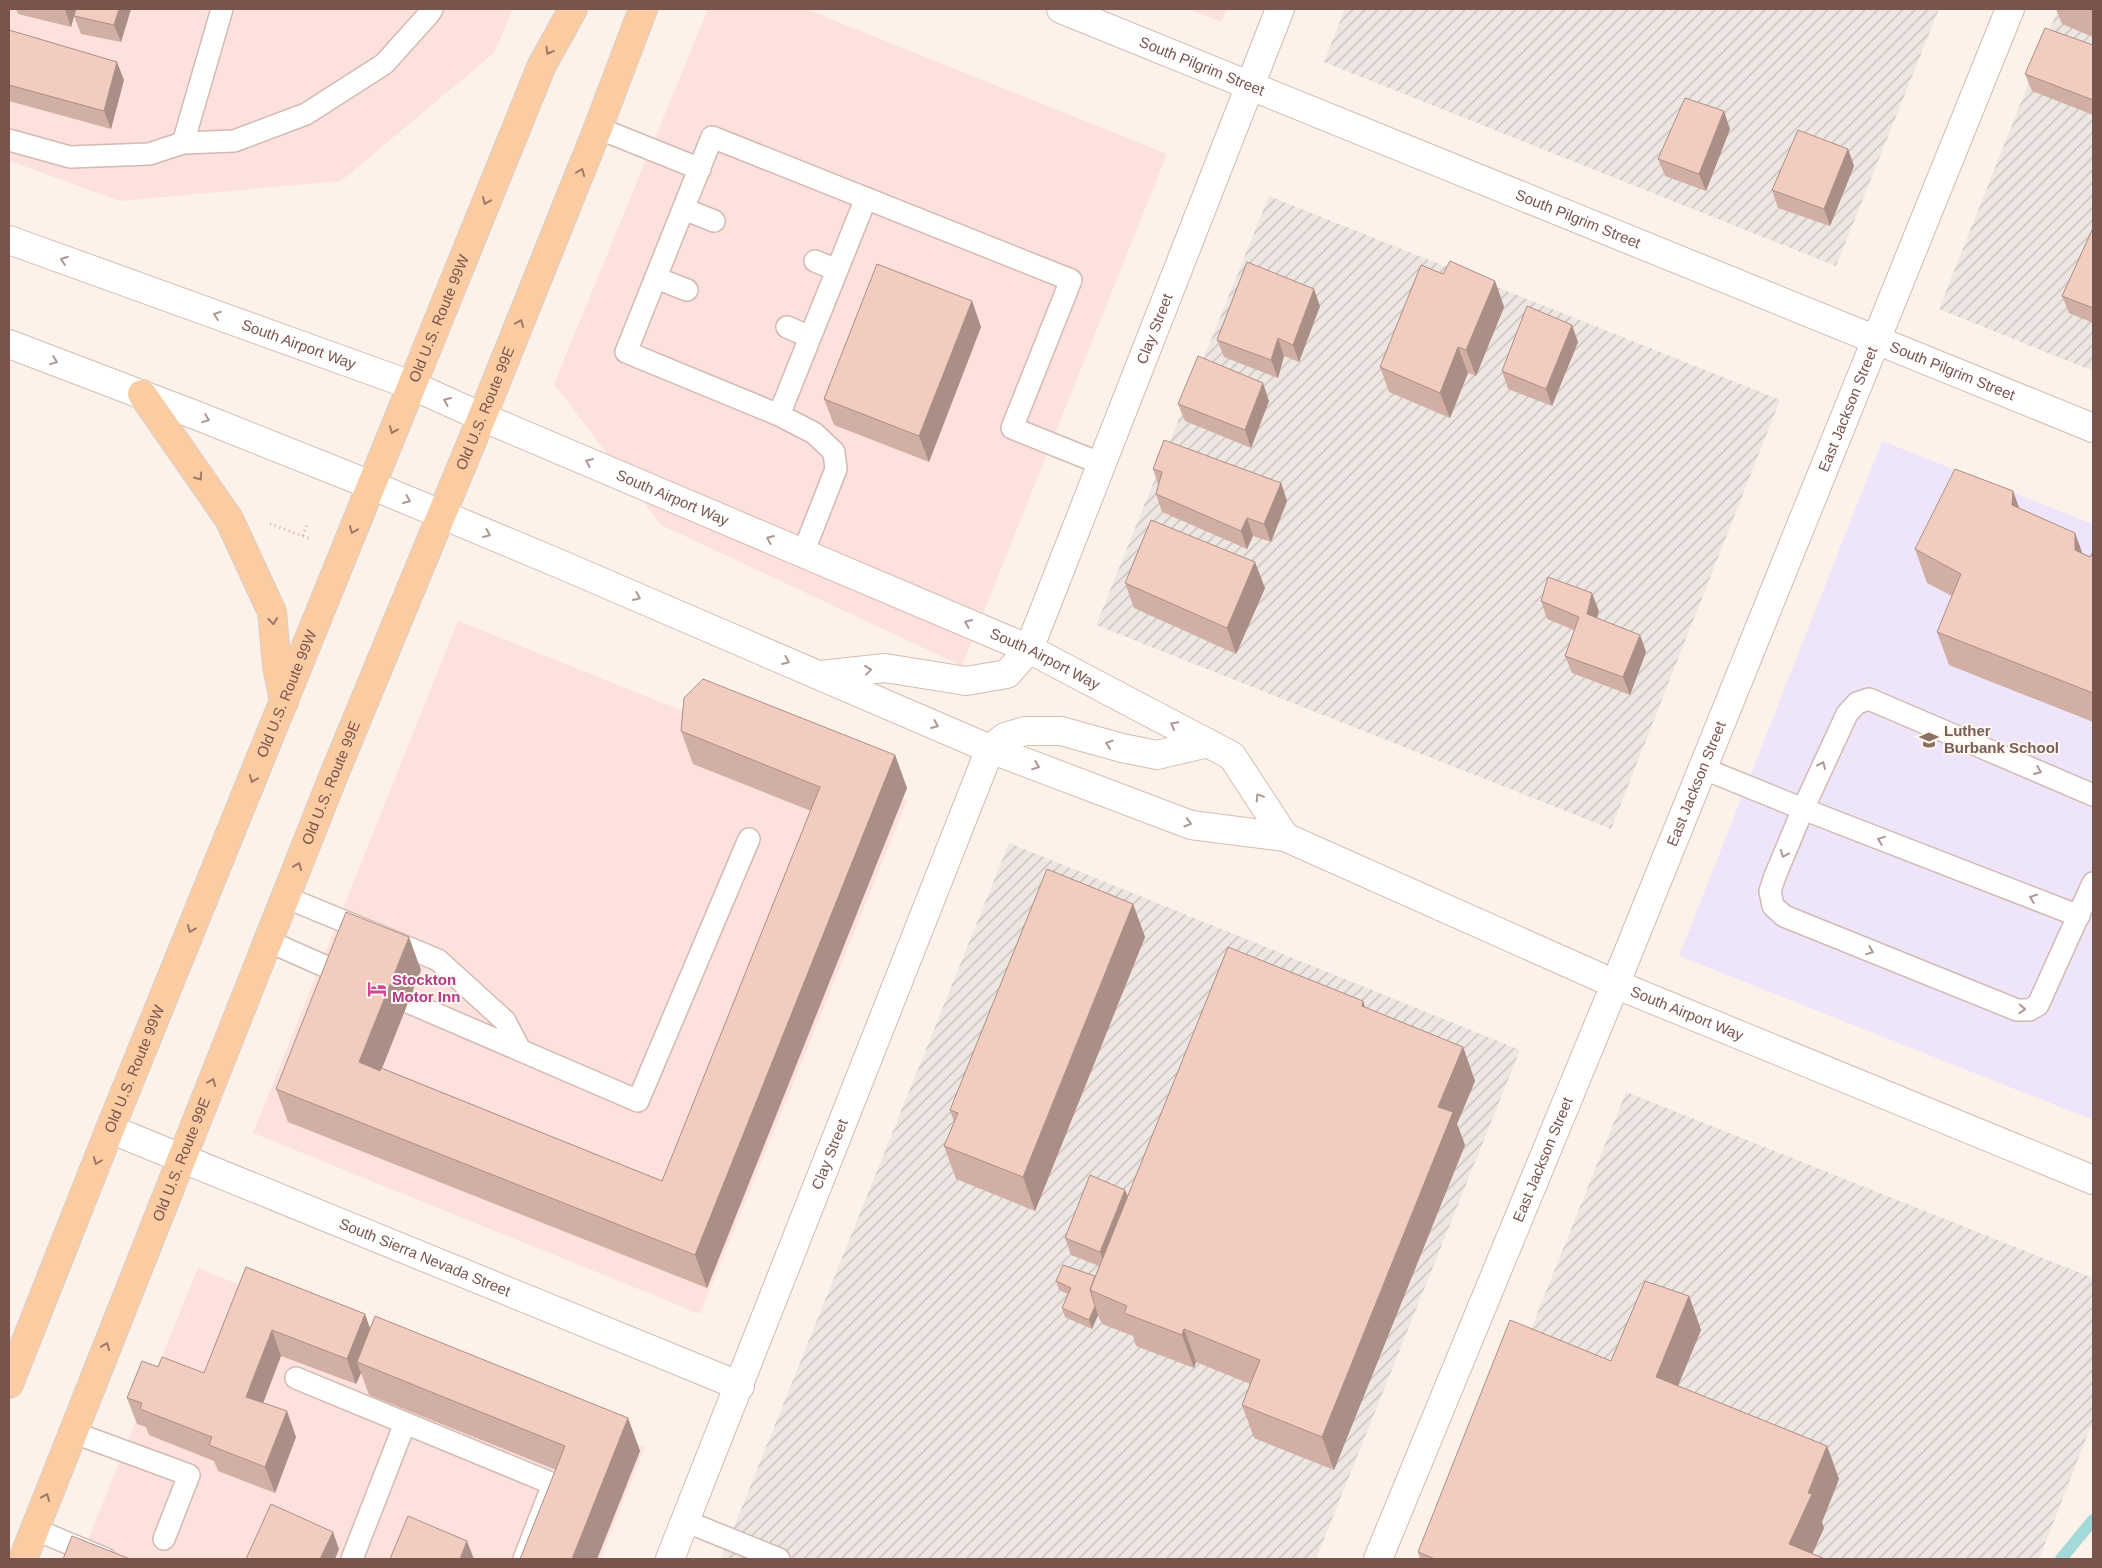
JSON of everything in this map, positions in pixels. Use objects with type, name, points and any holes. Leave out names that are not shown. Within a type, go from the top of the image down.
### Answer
[{"type":"main road","name":"Old U.S. Route 99W","points":[[9,1384],[110,1129],[542,65],[573,9]]},
{"type":"main road","name":"Old U.S. Route 99E","points":[[23,1559],[285,897],[482,417],[598,128],[643,9]]},
{"type":"main road","points":[[142,394],[229,519],[268,603],[272,612],[284,702]]},
{"type":"street","name":"South Pilgrim Street","points":[[1061,9],[2093,428]]},
{"type":"street","name":"Clay Street","points":[[1030,649],[1280,9]]},
{"type":"street","name":"East Jackson Street","points":[[1378,1559],[1615,984],[2010,9]]},
{"type":"street","name":"South Airport Way","points":[[9,240],[411,385],[482,417],[1030,649],[1232,756],[1285,837]]},
{"type":"street","name":"South Airport Way","points":[[9,344],[142,394],[371,485],[990,749],[1191,826],[1285,837],[1615,984],[2093,1180]]},
{"type":"street","points":[[820,676],[886,668],[966,682],[1007,674],[1030,649]]},
{"type":"street","points":[[990,749],[1005,737],[1025,730],[1061,731],[1122,748],[1157,755],[1208,743]]},
{"type":"street","name":"Clay Street","points":[[670,1559],[740,1386],[990,749]]},
{"type":"street","name":"South Sierra Nevada Street","points":[[110,1129],[181,1160],[740,1386]]},
{"type":"lane","points":[[183,143],[222,9]]},
{"type":"lane","points":[[9,140],[70,157],[149,154],[183,143],[234,141],[306,114],[384,64],[432,9]]},
{"type":"lane","points":[[598,128],[700,169]]},
{"type":"lane","points":[[803,553],[836,470],[834,452],[814,433],[779,415],[626,352],[712,137],[1071,280],[1012,428],[1102,464]]},
{"type":"lane","points":[[779,415],[866,198]]},
{"type":"lane","points":[[684,209],[714,221]]},
{"type":"lane","points":[[815,261],[837,270]]},
{"type":"lane","points":[[656,278],[687,290]]},
{"type":"lane","points":[[786,327],[810,337]]},
{"type":"lane","points":[[2093,795],[1869,699],[1857,703],[1847,714],[1803,809],[1770,891],[1773,906],[1784,916],[2017,1010],[2029,1010],[2038,1005],[2093,883]]},
{"type":"lane","points":[[1702,768],[2079,916]]},
{"type":"lane","points":[[408,1002],[638,1101],[749,839]]},
{"type":"lane","points":[[285,897],[438,960],[505,1021],[520,1050]]},
{"type":"lane","points":[[268,941],[347,976]]},
{"type":"lane","points":[[296,1378],[553,1484],[524,1559]]},
{"type":"lane","points":[[352,1559],[405,1423]]},
{"type":"lane","points":[[72,1432],[190,1475],[164,1539]]},
{"type":"lane","points":[[685,1521],[779,1559]]},
{"type":"lane","points":[[34,1530],[106,1559]]},
{"type":"path","points":[[269,523],[312,539]]},
{"type":"path","points":[[303,536],[307,524]]},
{"type":"shaded area","points":[[9,9],[513,9],[494,53],[341,181],[120,201],[9,161]]},
{"type":"shaded area","points":[[708,9],[806,9],[1167,154],[962,666],[661,525],[554,384]]},
{"type":"shaded area","points":[[1189,9],[1227,9],[1221,22]]},
{"type":"shaded area","points":[[1345,9],[1939,9],[1836,266],[1324,62]]},
{"type":"shaded area","points":[[2058,9],[2093,9],[2093,371],[1939,309]]},
{"type":"shaded area","points":[[1269,196],[1780,400],[1611,829],[1096,625]]},
{"type":"shaded area","name":"Luther Burbank School","points":[[1882,441],[2093,524],[2093,1120],[1679,956]]},
{"type":"shaded area","points":[[458,621],[907,801],[700,1314],[253,1133]]},
{"type":"shaded area","points":[[1009,843],[1520,1050],[1316,1559],[721,1559]]},
{"type":"shaded area","points":[[1626,1092],[2093,1278],[2093,1421],[2039,1559],[1439,1559]]},
{"type":"shaded area","points":[[198,1268],[645,1447],[600,1559],[80,1559]]},
{"type":"building","points":[[76,9],[119,9],[114,25],[74,16]]},
{"type":"building","points":[[2045,28],[2093,45],[2093,100],[2025,74]]},
{"type":"building","points":[[9,30],[117,62],[104,111],[9,85]]},
{"type":"building","points":[[1685,98],[1724,111],[1699,174],[1658,159]]},
{"type":"building","points":[[1798,130],[1848,149],[1824,209],[1772,190]]},
{"type":"building","points":[[2093,228],[2093,308],[2062,296]]},
{"type":"building","points":[[1450,261],[1495,281],[1466,350],[1458,347],[1440,393],[1380,367],[1421,265],[1443,274]]},
{"type":"building","points":[[1247,262],[1314,289],[1293,345],[1278,338],[1271,360],[1217,340]]},
{"type":"building","points":[[877,264],[972,301],[919,436],[824,399]]},
{"type":"building","points":[[1527,306],[1572,325],[1546,389],[1502,371]]},
{"type":"building","points":[[1198,356],[1263,383],[1245,430],[1178,404]]},
{"type":"building","points":[[1164,440],[1281,483],[1264,524],[1247,518],[1241,531],[1156,494],[1162,472],[1153,469]]},
{"type":"building","points":[[1955,469],[2013,491],[2012,505],[2075,533],[2075,550],[2090,557],[2093,552],[2093,693],[1937,632],[1961,574],[1915,549]]},
{"type":"building","points":[[1151,520],[1255,562],[1227,628],[1125,583]]},
{"type":"building","points":[[1548,577],[1592,593],[1587,614],[1640,635],[1623,677],[1565,656],[1579,617],[1541,601]]},
{"type":"building","points":[[703,679],[895,755],[695,1255],[276,1089],[346,912],[409,937],[359,1062],[380,1071],[381,1068],[662,1181],[820,787],[681,731],[684,698]]},
{"type":"building","points":[[1047,869],[1133,904],[1023,1177],[944,1146],[958,1113],[950,1110]]},
{"type":"building","points":[[1228,947],[1363,1001],[1362,1006],[1463,1047],[1438,1107],[1453,1112],[1322,1437],[1242,1405],[1260,1360],[1184,1329],[1182,1335],[1124,1313],[1127,1306],[1090,1290]]},
{"type":"building","points":[[1090,1175],[1125,1190],[1100,1252],[1065,1238]]},
{"type":"building","points":[[1063,1265],[1095,1276],[1090,1290],[1095,1306],[1089,1320],[1062,1308],[1071,1288],[1056,1281]]},
{"type":"building","points":[[246,1267],[365,1314],[347,1359],[272,1330],[246,1397],[287,1411],[265,1467],[209,1445],[212,1437],[140,1409],[142,1403],[127,1398],[142,1361],[158,1367],[162,1357],[204,1373]]},
{"type":"building","points":[[1645,1281],[1689,1296],[1656,1377],[1827,1446],[1808,1493],[1812,1494],[1789,1544],[1825,1559],[1435,1559],[1418,1552],[1510,1320],[1611,1361]]},
{"type":"building","points":[[375,1316],[628,1418],[572,1559],[520,1559],[565,1446],[357,1362]]},
{"type":"building","points":[[271,1504],[333,1532],[320,1559],[246,1559]]},
{"type":"building","points":[[408,1516],[467,1541],[460,1559],[390,1559]]},
{"type":"building","points":[[72,1536],[130,1559],[63,1559]]},
{"type":"waterway","points":[[2061,1559],[2093,1520]]},
{"type":"place","name":"Luther Burbank School","points":[[1929,740]]},
{"type":"place","name":"Stockton Motor Inn","points":[[377,989]]}]
